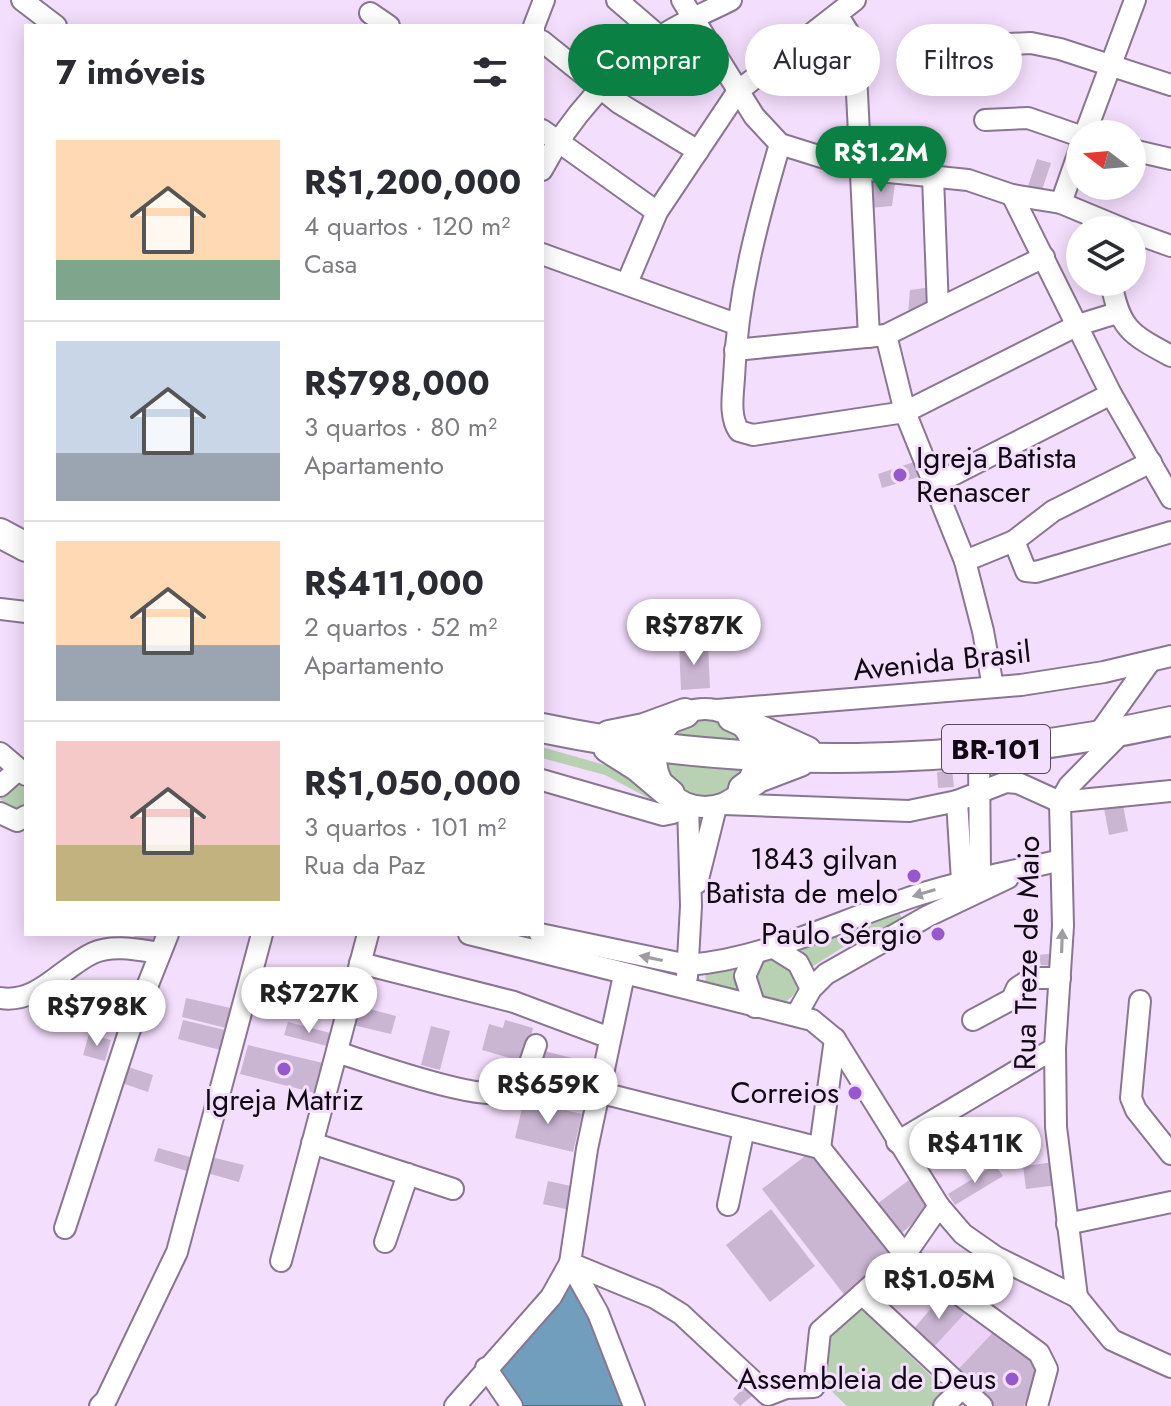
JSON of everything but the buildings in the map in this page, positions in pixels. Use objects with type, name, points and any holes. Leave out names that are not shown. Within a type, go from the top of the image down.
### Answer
[{"type":"highway","points":[[0,533],[24,546]]},
{"type":"highway","points":[[589,738],[644,728],[685,713]]},
{"type":"highway","points":[[724,713],[818,756]]},
{"type":"highway","name":"BR-101","points":[[544,728],[656,749],[754,755],[943,755],[1110,733],[1171,721]]},
{"type":"highway","points":[[589,738],[638,767],[680,801]]},
{"type":"highway","points":[[728,800],[758,778],[818,756]]},
{"type":"street","points":[[22,0],[53,24]]},
{"type":"street","points":[[535,24],[544,0]]},
{"type":"street","points":[[617,0],[645,24]]},
{"type":"street","points":[[682,0],[754,116],[780,144],[860,169],[968,180],[1012,195],[1061,203],[1090,216]]},
{"type":"street","points":[[685,24],[731,0]]},
{"type":"street","points":[[627,283],[657,212],[738,91],[855,0]]},
{"type":"street","points":[[1088,120],[1135,0]]},
{"type":"street","points":[[370,13],[386,24]]},
{"type":"street","points":[[838,16],[850,35],[853,49],[860,169],[877,336],[965,561],[980,615],[993,687]]},
{"type":"street","points":[[544,43],[568,61]]},
{"type":"street","points":[[1022,43],[1060,49],[1171,85]]},
{"type":"street","points":[[544,162],[550,136],[593,96]]},
{"type":"street","points":[[613,96],[642,118],[698,151]]},
{"type":"street","points":[[985,120],[1028,118],[1066,130]]},
{"type":"street","points":[[550,136],[657,212]]},
{"type":"street","points":[[780,144],[754,232],[736,324],[733,413],[734,425],[745,434],[905,412],[1078,325],[1117,313]]},
{"type":"street","points":[[1146,153],[1171,159]]},
{"type":"street","points":[[933,177],[938,309]]},
{"type":"street","points":[[1061,203],[1066,189]]},
{"type":"street","points":[[1012,195],[1111,394],[1171,498]]},
{"type":"street","points":[[1146,238],[1171,246]]},
{"type":"street","points":[[544,255],[736,324]]},
{"type":"street","points":[[735,350],[877,336],[1044,257]]},
{"type":"street","points":[[1114,296],[1117,313],[1129,331],[1171,356]]},
{"type":"street","points":[[935,484],[1111,394]]},
{"type":"street","points":[[965,561],[1014,541],[1053,511],[1151,462]]},
{"type":"street","points":[[1014,541],[1026,571],[1036,572],[1171,532]]},
{"type":"street","points":[[0,609],[24,612]]},
{"type":"street","name":"Avenida Brasil","points":[[685,713],[724,713],[993,687],[1149,663],[1171,656]]},
{"type":"street","name":"Rua Treze de Maio","points":[[1077,1297],[1056,1140],[1060,802],[1110,733],[1149,663]]},
{"type":"street","points":[[685,713],[671,721],[656,749],[658,773],[680,801],[691,906],[686,991]]},
{"type":"street","points":[[691,906],[728,800],[751,775],[754,755],[743,727],[724,713]]},
{"type":"street","points":[[971,878],[981,791],[979,751]]},
{"type":"street","points":[[0,753],[22,772],[0,786]]},
{"type":"street","points":[[544,781],[663,815],[673,813],[680,801]]},
{"type":"street","points":[[680,801],[728,800],[891,811],[929,808],[957,801],[999,783],[1018,783],[1060,802],[1171,791]]},
{"type":"street","points":[[957,801],[971,878]]},
{"type":"street","points":[[0,813],[17,821],[24,817]]},
{"type":"street","points":[[482,936],[688,965],[764,951],[971,878],[1061,860]]},
{"type":"street","points":[[797,1014],[811,989],[826,974],[883,940],[1027,868]]},
{"type":"street","points":[[65,1228],[129,1032],[167,936]]},
{"type":"street","points":[[100,1406],[106,1400],[177,1252],[261,936]]},
{"type":"street","points":[[281,1261],[367,936]]},
{"type":"street","points":[[543,936],[624,975],[755,1007],[797,1014],[822,1026],[835,1039],[939,1206],[963,1234],[979,1247],[1077,1297],[1112,1340],[1171,1367]]},
{"type":"street","points":[[0,998],[29,996],[94,952],[125,948],[160,953]]},
{"type":"street","points":[[764,951],[798,963],[811,989]]},
{"type":"street","points":[[755,1007],[745,976],[764,951]]},
{"type":"street","points":[[360,963],[541,1010],[610,1038]]},
{"type":"street","points":[[455,1406],[551,1297],[570,1263],[598,1092],[624,975]]},
{"type":"street","points":[[973,1020],[1012,999],[1017,988],[1032,978],[1060,978]]},
{"type":"street","points":[[1140,1001],[1131,1098],[1136,1110],[1171,1154]]},
{"type":"street","points":[[820,1148],[835,1039]]},
{"type":"street","points":[[337,1052],[444,1084],[492,1094],[513,1090],[521,1083],[536,1045]]},
{"type":"street","points":[[897,1142],[1055,1048]]},
{"type":"street","points":[[598,1092],[820,1148],[905,1255],[1039,1353],[1047,1369],[1037,1406]]},
{"type":"street","points":[[728,1205],[744,1129]]},
{"type":"street","points":[[312,1143],[453,1189]]},
{"type":"street","points":[[385,1242],[408,1174]]},
{"type":"street","points":[[1067,1224],[1171,1202]]},
{"type":"street","points":[[570,1263],[655,1298],[681,1314],[762,1400],[786,1388],[811,1396],[820,1331],[905,1255],[939,1206]]},
{"type":"street","points":[[570,1263],[598,1313],[634,1406]]},
{"type":"street","points":[[862,1294],[982,1406]]},
{"type":"street","points":[[486,1368],[512,1406]]},
{"type":"street","points":[[944,1406],[961,1389]]},
{"type":"shaded area","points":[[968,1310],[995,1330],[955,1373],[931,1350]]},
{"type":"green space","points":[[705,712],[731,724],[744,748],[667,744],[681,722]]},
{"type":"green space","points":[[544,748],[629,772],[667,808],[605,775],[544,759]]},
{"type":"green space","points":[[665,758],[744,764],[722,799],[695,803],[673,785]]},
{"type":"green space","points":[[14,777],[24,784],[22,816],[0,799]]},
{"type":"green space","points":[[898,909],[902,920],[856,939],[810,968],[800,946]]},
{"type":"green space","points":[[775,958],[791,965],[798,981],[791,997],[775,1004],[759,997],[752,981],[759,965]]},
{"type":"green space","points":[[741,969],[744,993],[705,987],[706,973]]},
{"type":"green space","points":[[858,1305],[947,1392],[933,1406],[847,1406],[826,1386],[824,1332]]},
{"type":"water","points":[[571,1280],[592,1320],[625,1406],[519,1406],[496,1370]]},
{"type":"place","name":"Igreja Batista Renascer","points":[[900,475]]},
{"type":"place","name":"1843 gilvan Batista de melo","points":[[914,876]]},
{"type":"place","name":"Paulo Sérgio","points":[[938,934]]},
{"type":"place","name":"Igreja Matriz","points":[[284,1069]]},
{"type":"place","name":"Correios","points":[[855,1093]]},
{"type":"place","name":"Assembleia de Deus","points":[[1012,1379]]}]
